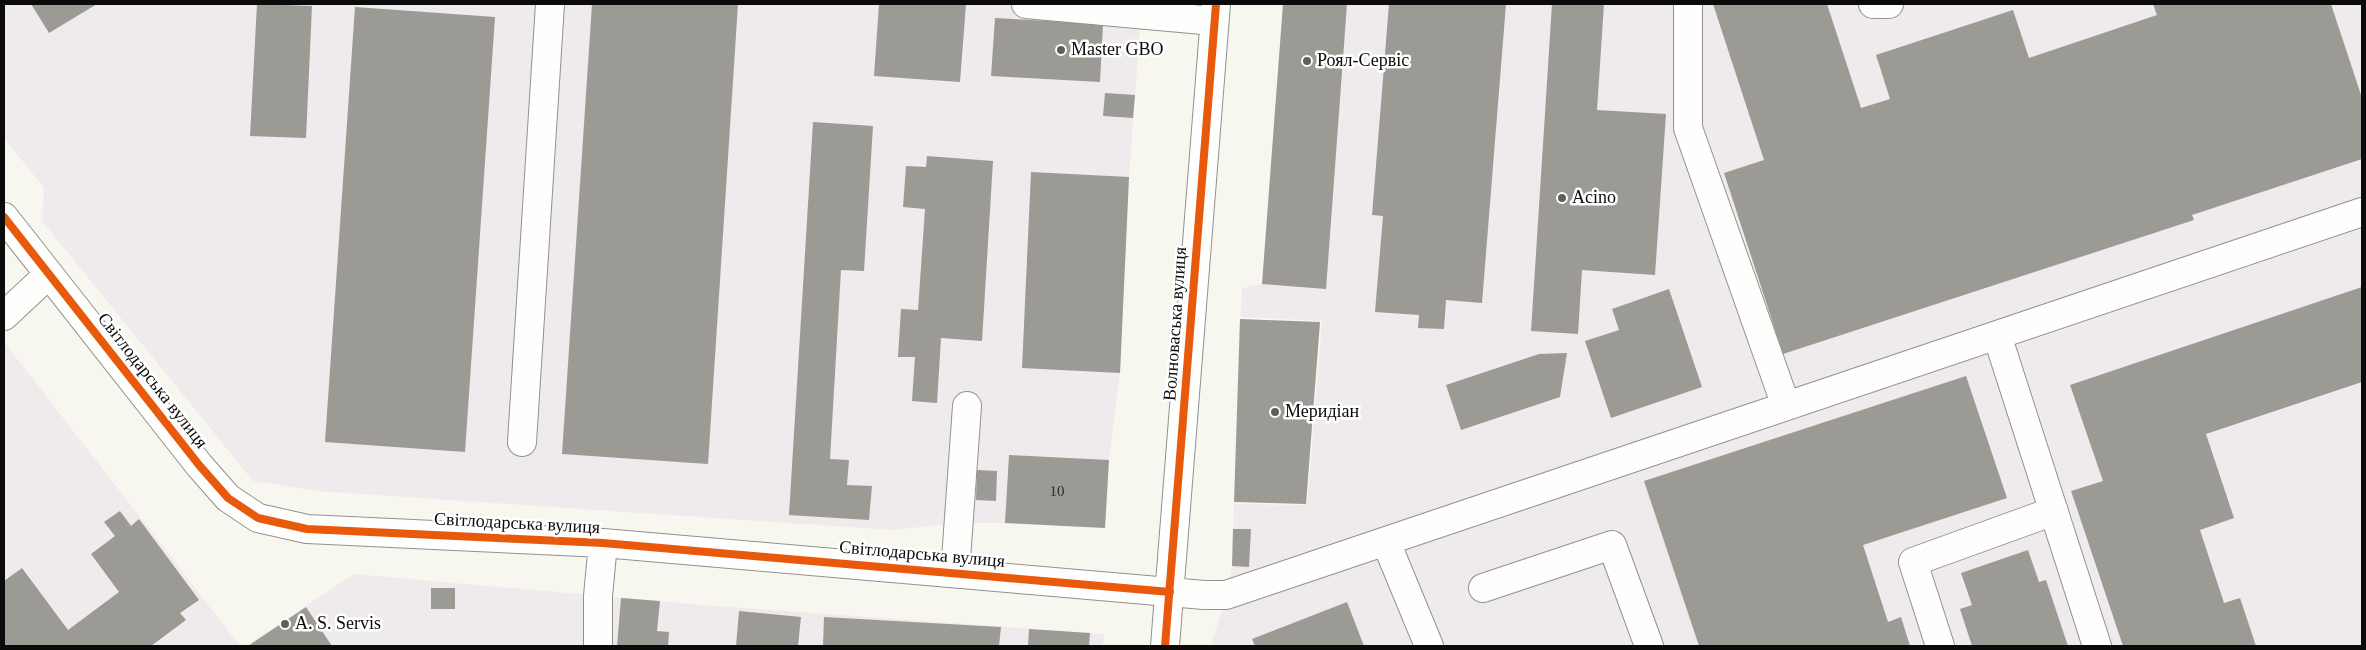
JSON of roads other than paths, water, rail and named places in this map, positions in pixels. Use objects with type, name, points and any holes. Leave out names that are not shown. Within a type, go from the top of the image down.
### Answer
[{"type":"street","points":[[522,442],[550,4]]},
{"type":"street","points":[[1026,4],[1215,12]]},
{"type":"street","points":[[1688,4],[1688,128],[1786,406]]},
{"type":"street","points":[[1873,4],[1889,4]]},
{"type":"street","name":"Волноваська вулиця","points":[[1165,646],[1215,12]]},
{"type":"street","name":"Світлодарська вулиця","points":[[4,217],[199,465],[228,498],[258,518],[307,528],[603,543],[1226,596],[2362,212]]},
{"type":"street","points":[[4,316],[50,274]]},
{"type":"street","points":[[1998,335],[2097,646]]},
{"type":"street","points":[[955,573],[966,406]]},
{"type":"street","points":[[1940,646],[1913,562],[2054,511]]},
{"type":"street","points":[[1386,542],[1430,646]]},
{"type":"street","points":[[598,646],[598,596],[603,543]]},
{"type":"street","points":[[1483,588],[1612,545],[1649,646]]},
{"type":"place","name":"Master GBO","points":[[1061,50]]},
{"type":"place","name":"Роял-Сервіс","points":[[1307,61]]},
{"type":"place","name":"Acino","points":[[1562,198]]},
{"type":"place","name":"Меридіан","points":[[1275,412]]},
{"type":"place","name":"A. S. Servis","points":[[285,624]]}]
